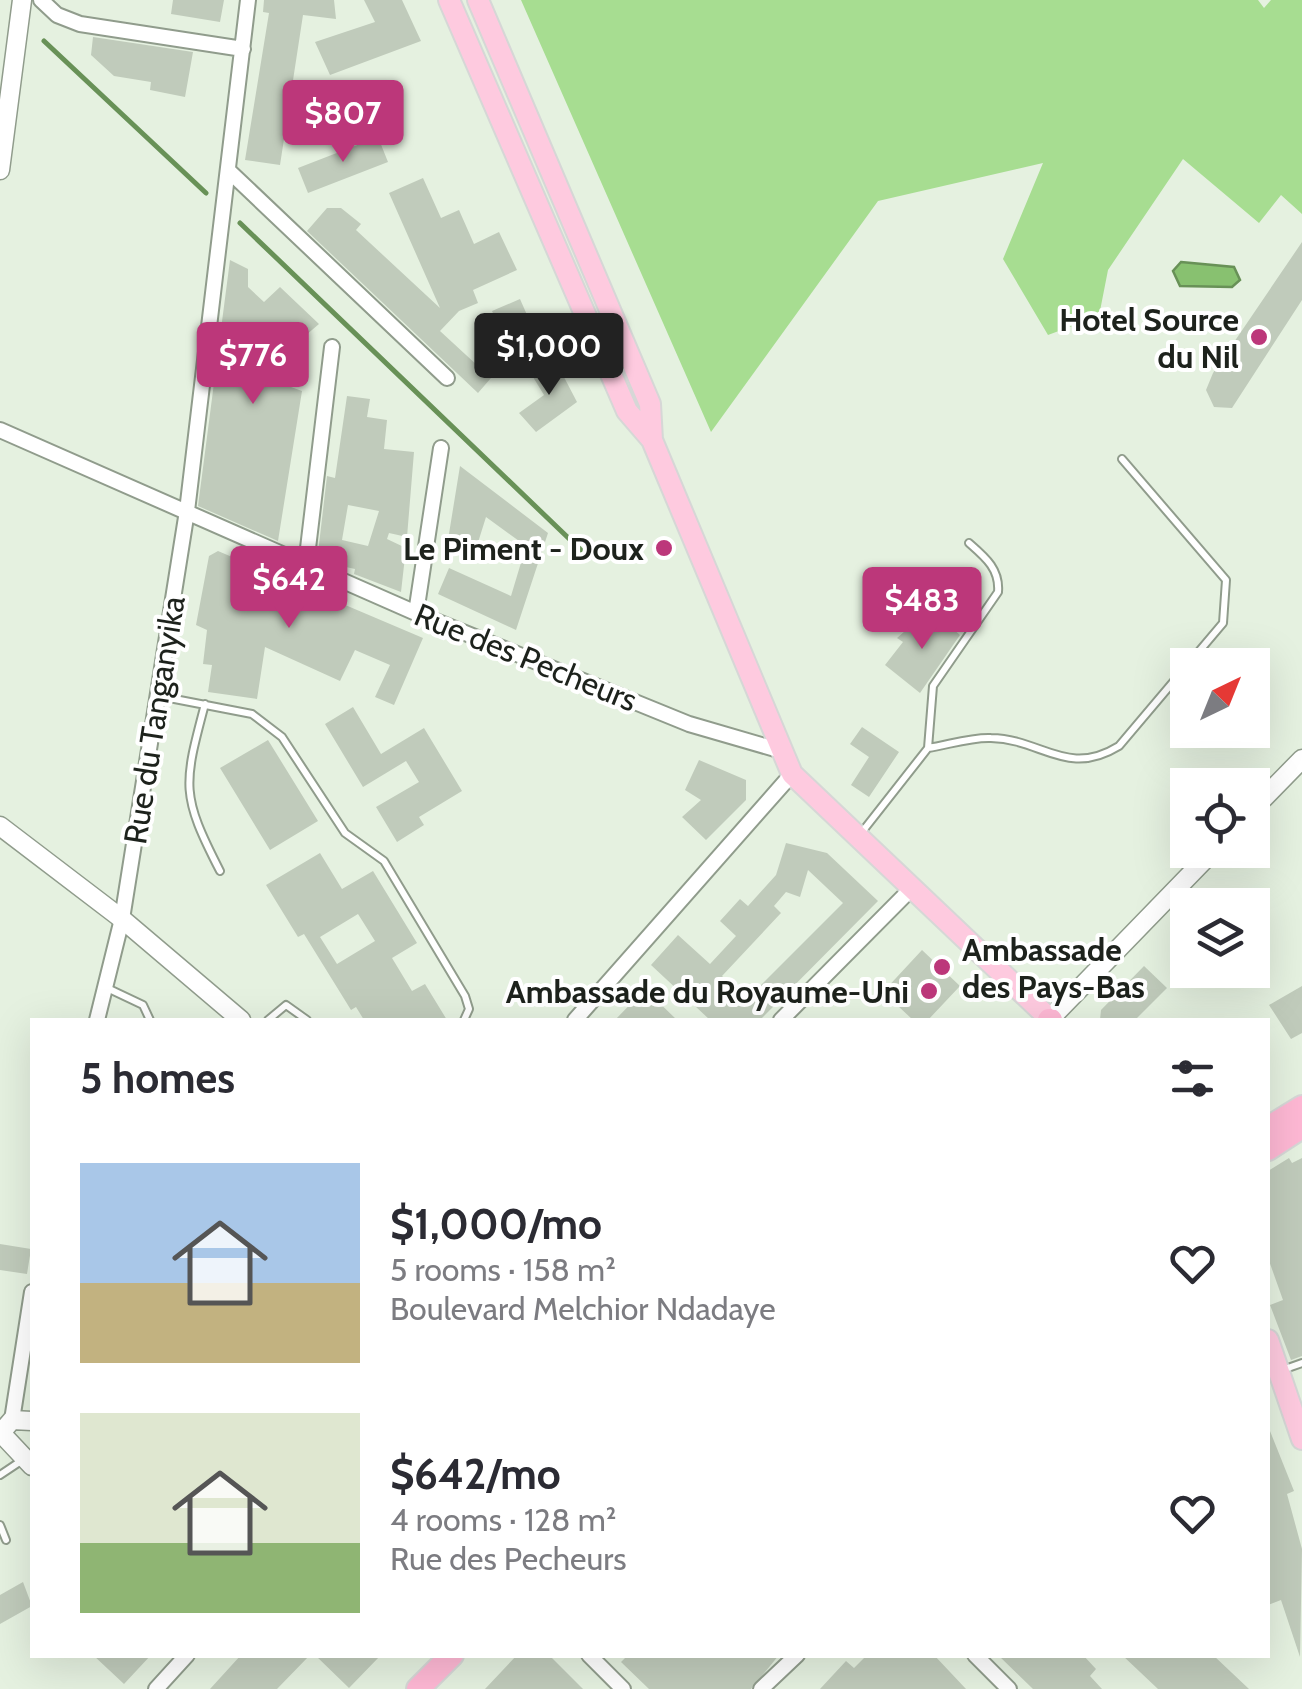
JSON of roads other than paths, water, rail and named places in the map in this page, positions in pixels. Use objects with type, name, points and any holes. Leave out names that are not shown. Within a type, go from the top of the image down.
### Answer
[{"type":"highway","points":[[1270,1127],[1302,1107]]},
{"type":"highway","points":[[1270,1148],[1302,1127]]},
{"type":"highway","points":[[418,1689],[449,1658]]},
{"type":"main road","points":[[448,0],[627,411],[652,440],[792,774],[1048,1018]]},
{"type":"main road","points":[[478,0],[650,404],[652,440]]},
{"type":"main road","points":[[1270,1346],[1302,1439]]},
{"type":"street","points":[[0,170],[22,0]]},
{"type":"street","points":[[41,0],[57,15],[80,24],[243,49]]},
{"type":"street","name":"Rue du Tanganyika","points":[[97,1018],[122,919],[187,511],[248,0]]},
{"type":"street","points":[[230,172],[447,378]]},
{"type":"street","points":[[306,564],[332,347]]},
{"type":"street","name":"Rue des Pecheurs","points":[[0,430],[416,613],[688,724],[782,751]]},
{"type":"street","points":[[416,613],[441,448]]},
{"type":"street","points":[[1270,792],[1302,759]]},
{"type":"street","points":[[577,1018],[792,774]]},
{"type":"street","points":[[0,826],[122,919],[239,1018]]},
{"type":"street","points":[[1052,1018],[1197,868]]},
{"type":"street","points":[[783,1018],[912,888]]},
{"type":"street","points":[[3,1430],[30,1302]]},
{"type":"street","points":[[3,1430],[30,1422]]},
{"type":"street","points":[[3,1430],[29,1462]]},
{"type":"street","points":[[156,1689],[184,1658]]},
{"type":"street","points":[[592,1658],[623,1689]]},
{"type":"street","points":[[761,1689],[794,1658]]},
{"type":"street","points":[[977,1658],[1009,1689]]},
{"type":"lane","points":[[928,748],[991,738],[1067,759],[1098,759],[1120,746],[1223,624],[1226,580],[1122,460]]},
{"type":"lane","points":[[858,837],[928,748],[933,686],[998,592],[999,580],[991,563],[969,544]]},
{"type":"lane","points":[[158,696],[252,714],[282,737],[345,833],[384,861],[464,996],[469,1009],[465,1018]]},
{"type":"lane","points":[[205,704],[190,759],[187,797],[220,870]]},
{"type":"lane","points":[[104,986],[143,1005],[149,1018]]},
{"type":"lane","points":[[271,1018],[286,1006],[304,1018]]},
{"type":"lane","points":[[1279,1371],[1302,1363]]},
{"type":"lane","points":[[0,1475],[29,1462]]},
{"type":"lane","points":[[0,1525],[6,1540]]},
{"type":"waterway","points":[[44,41],[206,193]]},
{"type":"waterway","points":[[240,223],[583,552]]},
{"type":"place","name":"Hotel Source du Nil","points":[[1259,337]]},
{"type":"place","name":"Le Piment - Doux","points":[[664,548]]},
{"type":"place","name":"Ambassade des Pays-Bas","points":[[942,967]]},
{"type":"place","name":"Ambassade du Royaume-Uni","points":[[929,991]]}]
